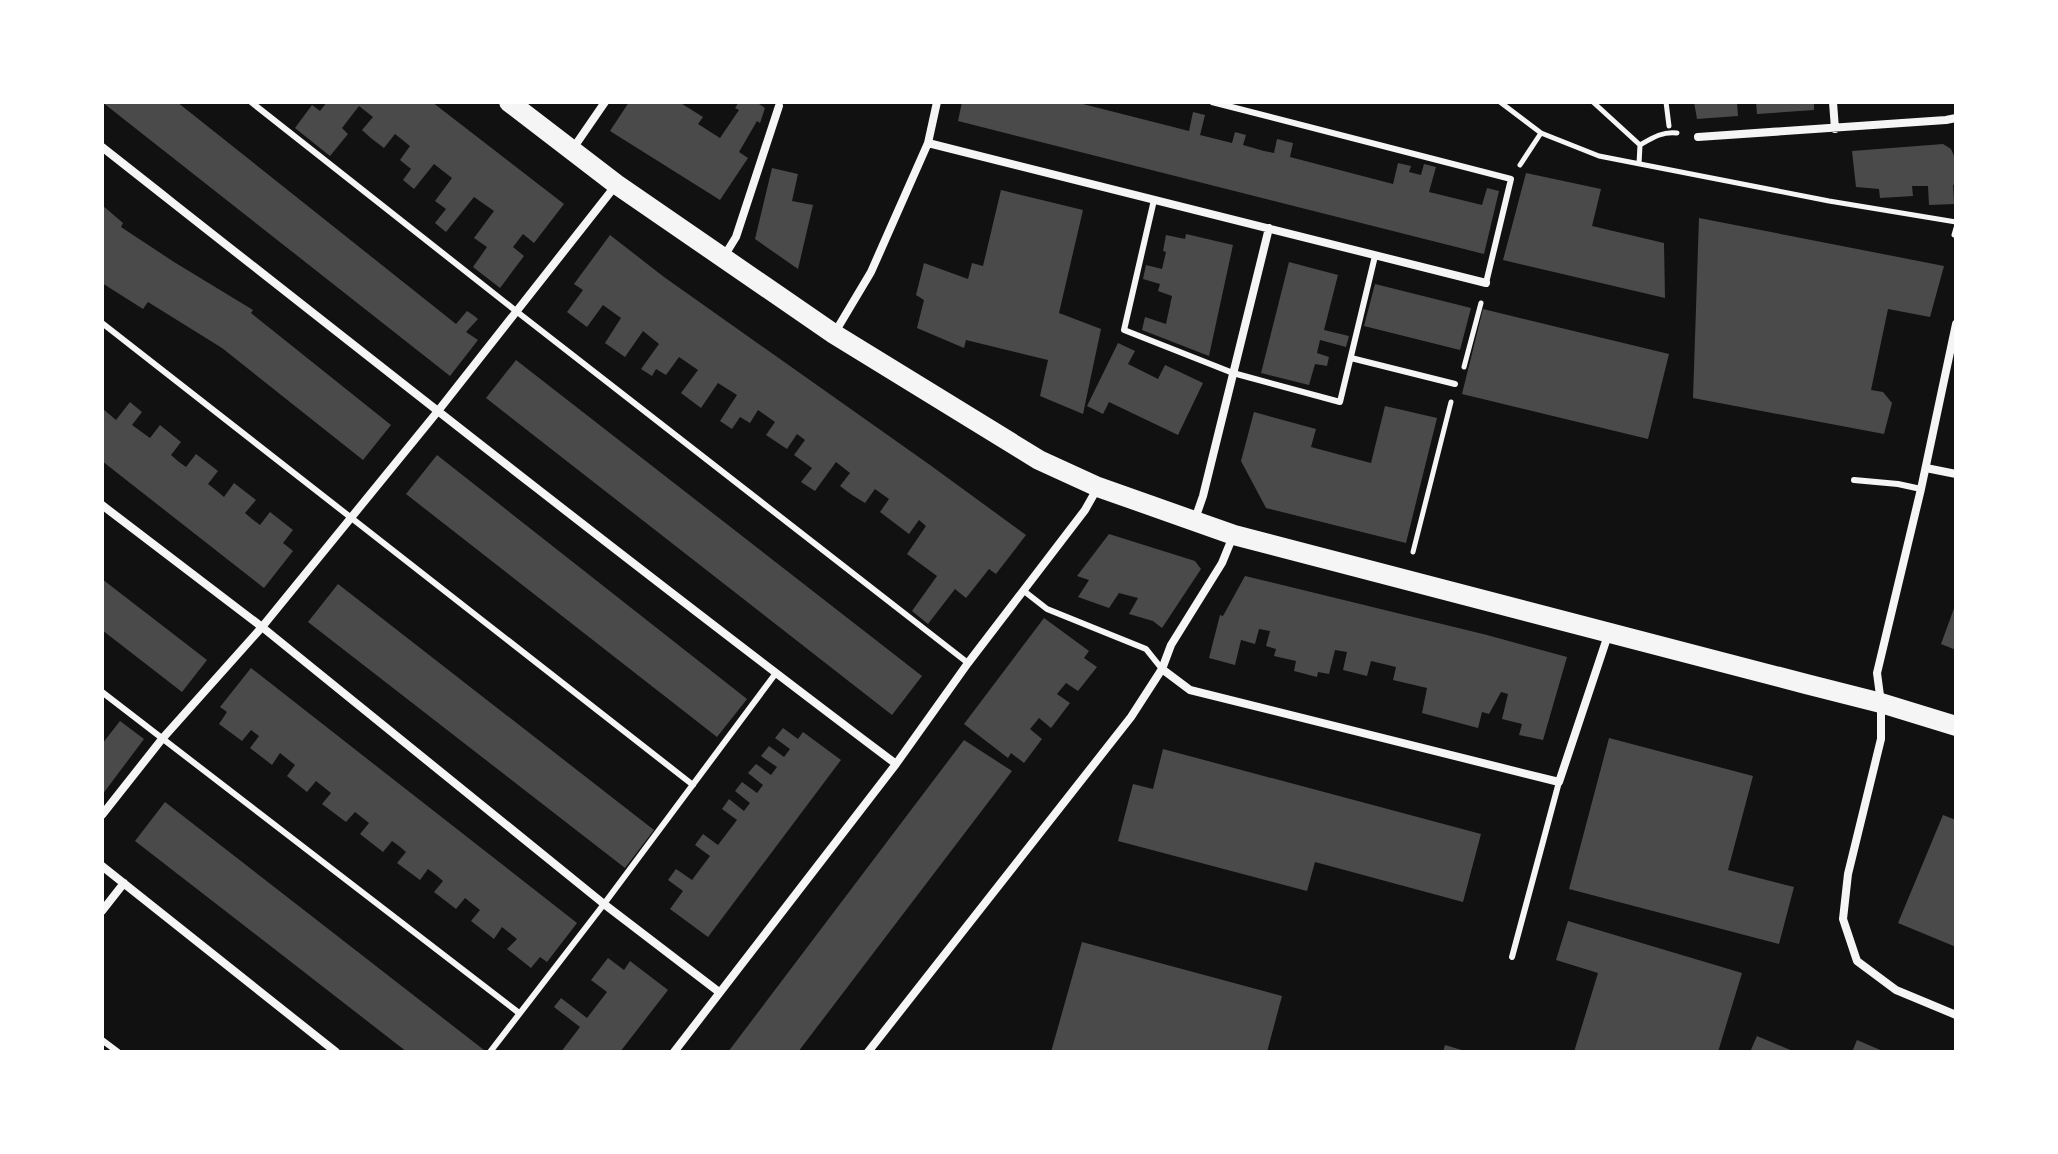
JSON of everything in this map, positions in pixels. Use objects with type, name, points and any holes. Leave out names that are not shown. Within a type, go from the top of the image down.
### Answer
[{"type":"main road","points":[[509,102],[616,184],[834,334],[1039,460],[1098,487],[1234,535],[1881,703],[1956,726]]},
{"type":"street","points":[[572,150],[605,102]]},
{"type":"street","points":[[834,334],[871,272],[928,143],[937,102]]},
{"type":"street","points":[[1833,102],[1835,129]]},
{"type":"street","points":[[723,258],[736,237],[776,104]]},
{"type":"street","points":[[1698,137],[1956,118]]},
{"type":"street","points":[[928,143],[1486,283]]},
{"type":"street","points":[[102,147],[896,764]]},
{"type":"street","points":[[102,815],[162,739],[262,627],[438,411],[616,184]]},
{"type":"street","points":[[1194,522],[1205,489],[1269,228]]},
{"type":"street","points":[[1956,324],[1926,468],[1877,673],[1881,739],[1848,874],[1843,919],[1857,961],[1896,990],[1956,1015]]},
{"type":"street","points":[[1926,468],[1956,474]]},
{"type":"street","points":[[674,1052],[896,764],[968,663],[1085,510],[1098,487]]},
{"type":"street","points":[[102,505],[262,627],[604,904],[719,992]]},
{"type":"street","points":[[868,1052],[1131,717],[1222,563],[1234,535]]},
{"type":"street","points":[[1162,669],[1190,690],[1559,782],[1609,633]]},
{"type":"street","points":[[102,866],[332,1051]]},
{"type":"street","points":[[102,911],[124,883]]},
{"type":"lane","points":[[251,102],[968,663]]},
{"type":"lane","points":[[1212,102],[1511,179],[1486,283]]},
{"type":"lane","points":[[1154,200],[1124,330],[1233,373],[1340,402],[1375,256]]},
{"type":"lane","points":[[102,323],[693,785]]},
{"type":"lane","points":[[1351,358],[1455,384]]},
{"type":"lane","points":[[1854,480],[1921,489]]},
{"type":"lane","points":[[1024,591],[1047,609],[1146,649],[1162,669]]},
{"type":"lane","points":[[490,1052],[776,673]]},
{"type":"lane","points":[[102,692],[519,1013]]},
{"type":"lane","points":[[1512,957],[1559,782]]},
{"type":"lane","points":[[102,1040],[118,1052]]},
{"type":"path","points":[[1500,102],[1541,133],[1599,156],[1955,228]]},
{"type":"path","points":[[1593,102],[1640,145]]},
{"type":"path","points":[[1640,145],[1669,129],[1666,102]]},
{"type":"path","points":[[1511,179],[1541,133]]},
{"type":"path","points":[[1639,164],[1640,145]]},
{"type":"path","points":[[1413,552],[1455,384],[1461,378],[1486,283]]},
{"type":"building","points":[[102,102],[177,102],[456,324],[467,311],[473,315],[478,319],[466,332],[478,340],[450,376]]},
{"type":"building","points":[[327,102],[432,102],[564,204],[534,243],[523,234],[513,247],[524,256],[500,288],[473,267],[487,247],[474,238],[494,211],[474,197],[446,232],[435,223],[446,209],[435,201],[452,178],[434,164],[414,189],[403,180],[411,169],[400,160],[410,146],[395,134],[384,148],[372,139],[362,130],[373,117],[359,106],[342,128],[348,134],[330,156],[295,128],[312,105],[320,111]]},
{"type":"building","points":[[629,102],[679,102],[703,117],[698,124],[720,138],[739,110],[735,108],[739,102],[756,102],[765,108],[760,123],[757,121],[739,152],[748,158],[720,200],[610,131]]},
{"type":"building","points":[[962,102],[1075,102],[1189,131],[1193,112],[1205,115],[1200,135],[1232,143],[1235,132],[1246,135],[1243,145],[1274,153],[1277,139],[1293,143],[1290,157],[1393,184],[1398,163],[1411,166],[1409,172],[1421,175],[1424,164],[1436,167],[1429,192],[1482,205],[1487,188],[1499,191],[1484,254],[958,121]]},
{"type":"building","points":[[1694,102],[1737,102],[1738,116],[1697,119]]},
{"type":"building","points":[[1756,102],[1814,102],[1814,110],[1757,114]]},
{"type":"building","points":[[1943,144],[1951,149],[1954,156],[1954,204],[1929,205],[1928,186],[1912,186],[1913,196],[1880,198],[1879,189],[1856,187],[1852,151]]},
{"type":"building","points":[[772,168],[798,174],[792,201],[813,205],[798,269],[755,239]]},
{"type":"building","points":[[1526,173],[1601,189],[1592,226],[1664,243],[1665,298],[1503,260]]},
{"type":"building","points":[[1001,190],[1083,210],[1059,313],[1101,329],[1083,414],[1040,396],[1048,360],[966,340],[964,348],[917,328],[924,300],[916,295],[924,263],[968,279],[972,263],[983,266]]},
{"type":"building","points":[[102,205],[123,223],[121,227],[253,310],[251,313],[391,425],[363,460],[222,348],[148,302],[143,309],[102,283]]},
{"type":"building","points":[[1699,218],[1944,266],[1930,317],[1888,309],[1871,390],[1883,392],[1892,403],[1884,434],[1693,398]]},
{"type":"building","points":[[1186,234],[1233,245],[1209,356],[1142,330],[1145,317],[1166,324],[1172,296],[1158,291],[1160,284],[1143,279],[1146,265],[1162,269],[1166,235],[1185,239]]},
{"type":"building","points":[[610,235],[664,277],[1026,535],[996,574],[989,569],[966,598],[955,589],[928,624],[912,611],[937,576],[907,554],[926,526],[919,520],[909,534],[880,512],[889,499],[875,489],[865,503],[852,495],[840,486],[850,473],[836,462],[815,491],[801,482],[812,468],[794,455],[805,440],[797,434],[787,449],[766,435],[775,422],[758,410],[750,423],[740,417],[732,429],[720,421],[737,395],[718,383],[701,408],[681,393],[698,370],[679,357],[666,375],[656,369],[652,376],[641,369],[659,344],[643,331],[625,357],[605,343],[621,318],[603,305],[587,327],[567,312],[583,290],[574,284]]},
{"type":"building","points":[[1289,262],[1338,275],[1324,330],[1349,336],[1346,347],[1320,340],[1317,353],[1329,357],[1327,366],[1315,364],[1309,385],[1261,373]]},
{"type":"building","points":[[1375,284],[1471,308],[1460,350],[1364,326]]},
{"type":"building","points":[[1483,309],[1669,354],[1648,439],[1462,394]]},
{"type":"building","points":[[1118,343],[1135,351],[1128,364],[1158,379],[1165,365],[1203,383],[1178,435],[1109,402],[1103,414],[1087,406]]},
{"type":"building","points":[[516,360],[922,676],[892,715],[486,398]]},
{"type":"building","points":[[130,402],[142,412],[132,425],[150,438],[160,425],[181,442],[171,455],[179,462],[186,467],[196,454],[218,471],[208,484],[224,497],[234,483],[256,500],[245,513],[252,519],[260,525],[270,512],[293,530],[283,543],[293,551],[264,588],[102,461],[102,408],[116,420]]},
{"type":"building","points":[[1385,406],[1437,418],[1406,543],[1266,508],[1241,461],[1254,412],[1316,429],[1311,447],[1371,463]]},
{"type":"building","points":[[437,455],[747,699],[717,737],[406,494]]},
{"type":"building","points":[[1109,534],[1195,561],[1201,569],[1162,628],[1153,621],[1129,614],[1138,598],[1119,593],[1109,608],[1078,597],[1089,580],[1077,576]]},
{"type":"building","points":[[1245,576],[1567,657],[1543,740],[1519,735],[1522,724],[1502,719],[1508,694],[1501,692],[1489,714],[1482,712],[1478,728],[1422,713],[1427,688],[1393,680],[1396,667],[1371,661],[1367,676],[1343,670],[1347,652],[1335,650],[1329,674],[1318,672],[1317,677],[1294,671],[1296,661],[1274,656],[1276,649],[1266,646],[1270,631],[1259,629],[1255,644],[1241,640],[1235,665],[1209,658],[1220,615],[1223,616]]},
{"type":"building","points":[[102,579],[207,660],[182,692],[102,630]]},
{"type":"building","points":[[338,584],[654,830],[625,868],[308,622]]},
{"type":"building","points":[[1956,603],[1956,650],[1941,644]]},
{"type":"building","points":[[1044,618],[1089,651],[1084,658],[1097,667],[1078,691],[1066,683],[1057,694],[1070,703],[1051,728],[1039,718],[1030,729],[1042,739],[1024,763],[1011,753],[1008,758],[964,724]]},
{"type":"building","points":[[251,668],[577,923],[547,962],[540,957],[531,968],[507,949],[517,939],[502,927],[494,939],[471,921],[480,910],[465,898],[456,909],[434,892],[443,881],[436,875],[428,869],[420,880],[397,863],[406,852],[399,846],[392,841],[383,852],[360,834],[369,823],[355,812],[346,822],[322,804],[331,793],[316,781],[307,792],[287,776],[295,765],[280,753],[272,765],[250,748],[259,736],[251,730],[242,741],[219,724],[227,712],[220,707]]},
{"type":"building","points":[[120,721],[144,739],[102,795],[102,744]]},
{"type":"building","points":[[783,728],[798,739],[803,732],[841,760],[708,937],[670,909],[683,891],[668,880],[676,869],[692,880],[710,856],[695,845],[703,834],[718,845],[737,820],[722,809],[729,799],[744,811],[750,803],[735,791],[742,782],[757,793],[763,785],[748,773],[756,764],[771,775],[777,767],[761,756],[769,746],[784,757],[790,749],[775,738]]},
{"type":"building","points":[[1609,738],[1753,776],[1728,870],[1794,887],[1779,944],[1569,889]]},
{"type":"building","points":[[964,740],[1012,771],[798,1052],[728,1052]]},
{"type":"building","points":[[1163,749],[1481,834],[1463,902],[1315,862],[1307,891],[1118,841],[1133,784],[1153,789]]},
{"type":"building","points":[[165,802],[483,1052],[407,1052],[135,841]]},
{"type":"building","points":[[1943,815],[1956,820],[1956,947],[1898,923]]},
{"type":"building","points":[[1568,921],[1742,973],[1718,1052],[1574,1052],[1598,973],[1556,960]]},
{"type":"building","points":[[1082,942],[1282,996],[1267,1052],[1051,1052]]},
{"type":"building","points":[[608,958],[624,970],[630,961],[668,990],[620,1052],[561,1052],[580,1027],[554,1007],[561,998],[587,1018],[607,992],[591,980]]},
{"type":"building","points":[[1757,1036],[1795,1052],[1750,1052]]},
{"type":"building","points":[[1857,1040],[1885,1052],[1852,1052]]},
{"type":"building","points":[[1445,1045],[1465,1051],[1465,1052],[1443,1052]]}]
